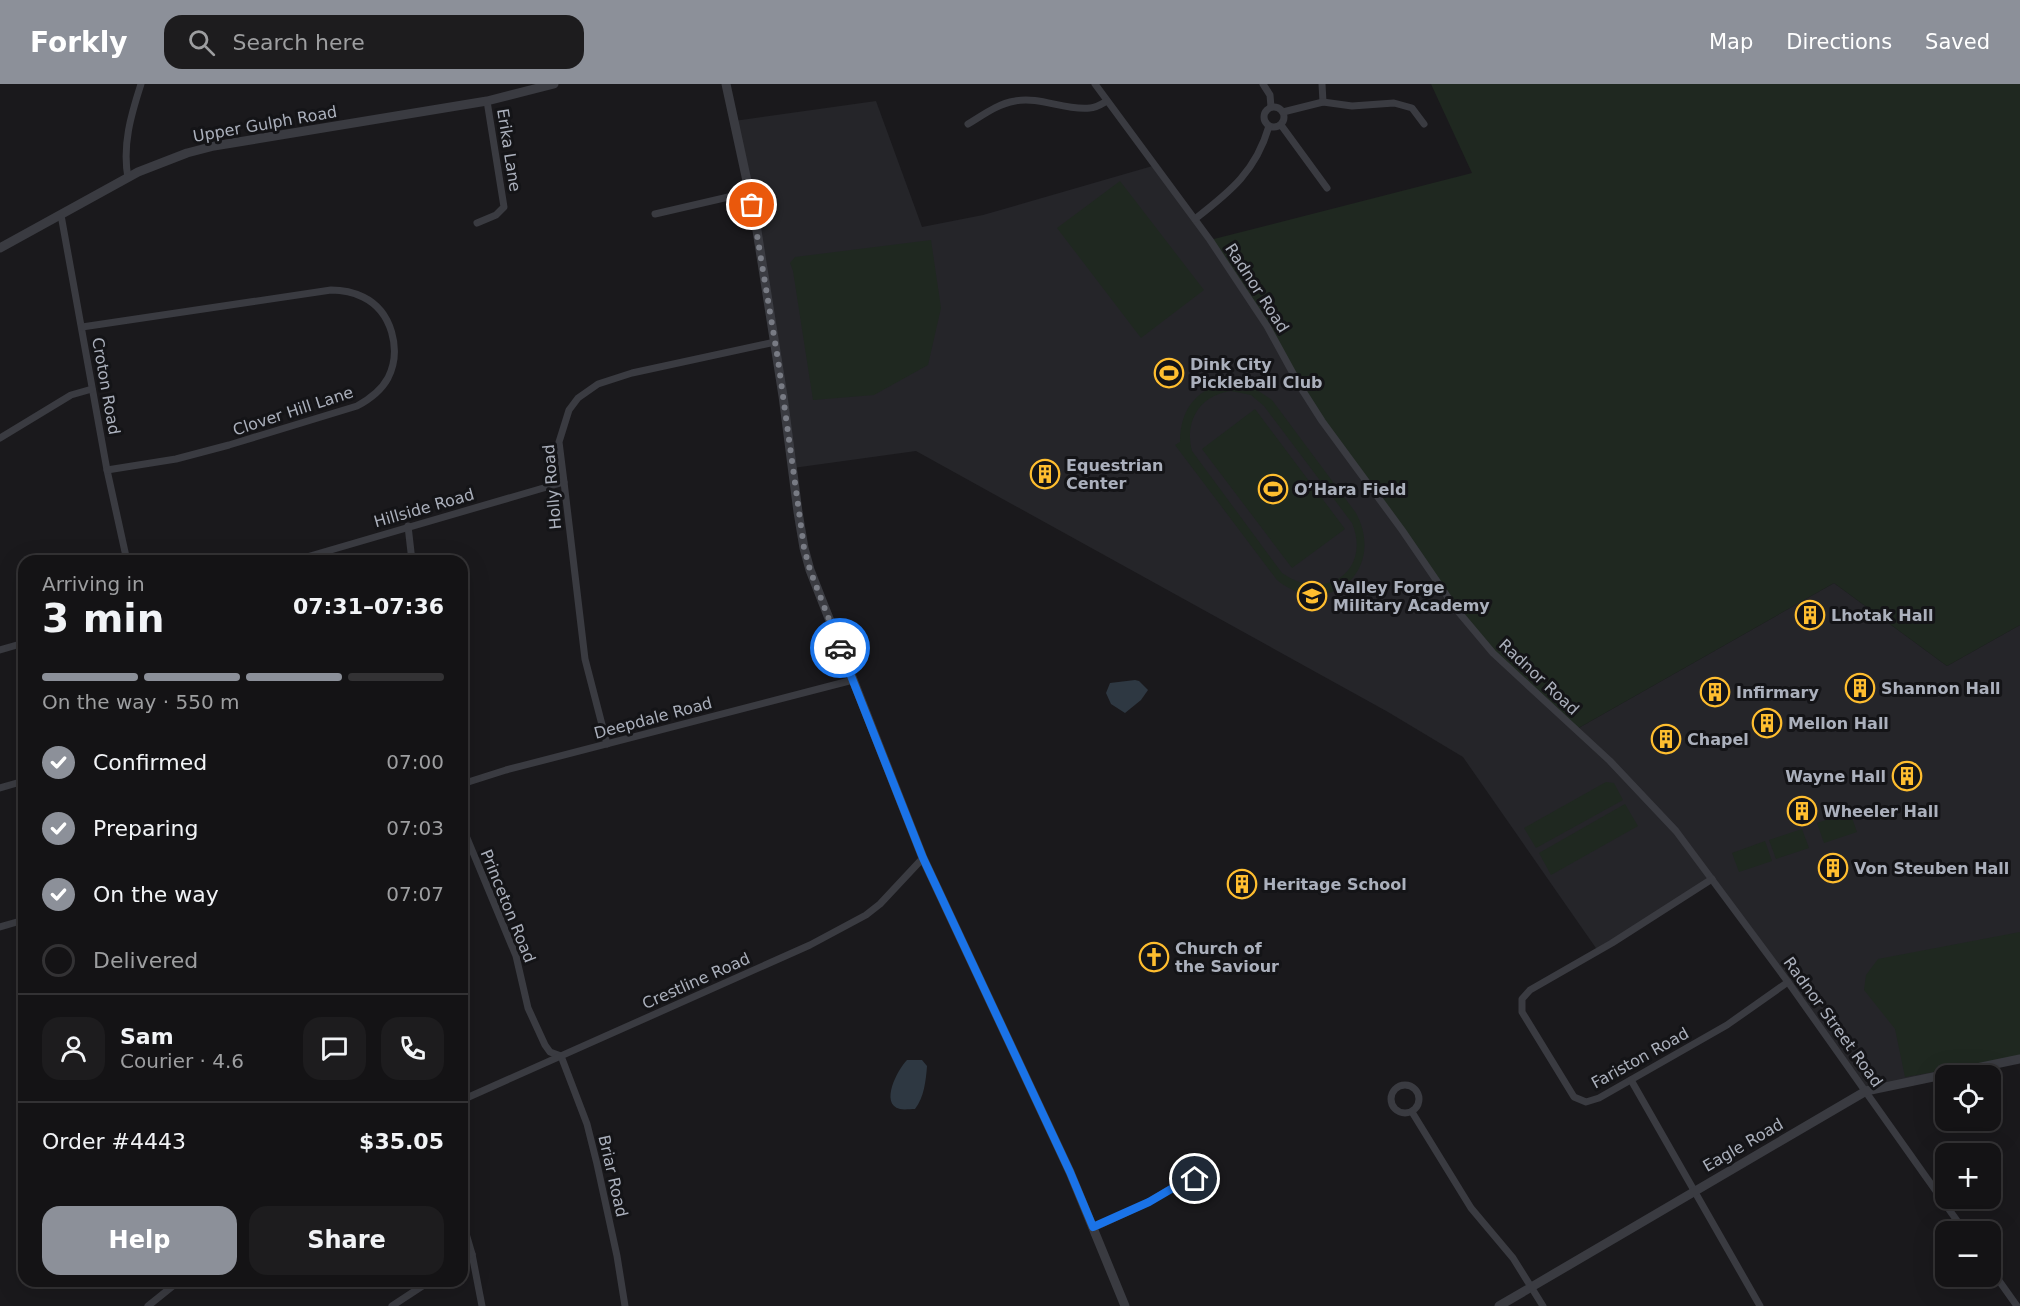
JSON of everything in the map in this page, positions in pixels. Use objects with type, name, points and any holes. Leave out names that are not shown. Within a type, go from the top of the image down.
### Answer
[{"type":"street","points":[[128,178],[126,139],[141,84]]},
{"type":"street","name":"Upper Gulph Road","points":[[0,248],[160,162],[214,146],[487,101],[554,84]]},
{"type":"street","points":[[726,84],[750,192],[775,342],[804,548],[825,610],[923,858],[1070,1172],[1125,1306]]},
{"type":"street","name":"Radnor Road","points":[[1095,84],[1195,219],[1267,326],[1322,421],[1466,622],[1493,653],[1610,761],[1676,831]]},
{"type":"street","points":[[1263,84],[1270,95],[1271,107]]},
{"type":"street","points":[[1322,84],[1323,102]]},
{"type":"street","points":[[968,124],[996,107],[1014,101],[1032,100],[1092,108],[1107,101]]},
{"type":"street","name":"Erika Lane","points":[[477,223],[495,215],[504,207],[487,101]]},
{"type":"street","points":[[1283,112],[1323,102],[1352,106],[1403,104],[1412,108],[1424,124]]},
{"type":"street","points":[[1271,107],[1277,107],[1283,112],[1284,119],[1281,125],[1273,127],[1266,123],[1264,116],[1271,107]]},
{"type":"street","points":[[1281,125],[1327,188]]},
{"type":"street","points":[[1195,219],[1223,198],[1244,176],[1263,146],[1269,126]]},
{"type":"street","points":[[655,214],[750,192]]},
{"type":"street","name":"Croton Road","points":[[61,215],[107,470],[126,555]]},
{"type":"street","name":"Clover Hill Lane","points":[[82,327],[331,290],[357,294],[374,303],[387,319],[394,343],[393,363],[388,377],[376,393],[357,406],[176,459],[107,470]]},
{"type":"street","name":"Holly Road","points":[[607,744],[585,659],[559,442],[563,424],[569,410],[578,399],[598,384],[632,373],[775,342]]},
{"type":"street","points":[[0,438],[71,395],[92,389]]},
{"type":"street","name":"Hillside Road","points":[[313,555],[564,482]]},
{"type":"street","points":[[408,526],[411,555]]},
{"type":"street","points":[[0,650],[18,645]]},
{"type":"street","name":"Deepdale Road","points":[[468,782],[506,770],[853,680]]},
{"type":"street","points":[[0,788],[18,782]]},
{"type":"street","name":"Radnor Street Road","points":[[1676,831],[1788,982],[1957,1221]]},
{"type":"street","name":"Princeton Road","points":[[468,840],[516,956],[532,1018],[550,1052],[561,1056]]},
{"type":"street","name":"Crestline Road","points":[[468,1097],[810,945],[851,924],[880,904],[923,858]]},
{"type":"street","name":"Fariston Road","points":[[1712,879],[1612,943],[1530,990],[1522,999],[1522,1012],[1574,1097],[1586,1102],[1593,1100],[1631,1080],[1726,1025],[1788,982]]},
{"type":"street","points":[[0,927],[18,922]]},
{"type":"street","name":"Briar Road","points":[[561,1056],[587,1124],[595,1154],[617,1256],[625,1306]]},
{"type":"street","name":"Eagle Road","points":[[1499,1306],[1866,1091],[2020,1059]]},
{"type":"street","points":[[1631,1080],[1760,1306]]},
{"type":"street","points":[[1398,1086],[1413,1086],[1419,1093],[1418,1106],[1412,1112],[1399,1112],[1392,1104],[1392,1095],[1398,1086]]},
{"type":"street","points":[[1412,1112],[1471,1208],[1499,1239],[1542,1306]]},
{"type":"street","points":[[1093,1227],[1149,1202],[1178,1185],[1216,1174]]},
{"type":"street","points":[[468,1240],[482,1306]]},
{"type":"street","points":[[468,1257],[472,1254]]},
{"type":"street","points":[[2001,1283],[2017,1306]]},
{"type":"street","points":[[148,1306],[172,1287]]},
{"type":"street","points":[[392,1306],[421,1287]]},
{"type":"shaded area","points":[[1431,84],[2020,84],[2020,625],[1947,666],[1834,583],[1575,730],[1474,632],[1322,421],[1267,325],[1210,240],[1472,173]]},
{"type":"shaded area","name":"Valley Forge Military Academy","points":[[876,101],[922,227],[983,215],[1156,165],[1575,730],[1834,583],[1947,666],[2020,625],[2020,1059],[1991,1065],[1935,1065],[1935,1077],[1866,1091],[1712,880],[1598,951],[1463,757],[1388,712],[916,451],[793,468],[734,121]]},
{"type":"shaded area","points":[[1120,181],[1204,290],[1141,338],[1057,228]]},
{"type":"shaded area","points":[[931,240],[941,308],[928,365],[874,395],[813,400],[790,263],[795,257]]},
{"type":"shaded area","points":[[1238,383],[1251,386],[1272,400],[1356,513],[1364,534],[1364,554],[1358,570],[1347,584],[1332,592],[1315,595],[1296,591],[1277,580],[1175,445],[1180,442],[1183,421],[1191,403],[1214,386]],"holes":[[[1231,391],[1251,395],[1264,406],[1352,523],[1356,540],[1355,556],[1350,568],[1340,578],[1328,583],[1313,585],[1282,573],[1192,451],[1190,430],[1197,411],[1203,404],[1220,393]]]},
{"type":"shaded area","name":"O’Hara Field","points":[[1255,409],[1345,529],[1292,568],[1202,449]]},
{"type":"shaded area","points":[[1135,680],[1148,690],[1141,700],[1125,713],[1111,704],[1106,693],[1110,683]]},
{"type":"shaded area","points":[[1606,782],[1614,783],[1623,800],[1536,848],[1524,828]]},
{"type":"shaded area","points":[[1625,804],[1638,826],[1551,875],[1539,853]]},
{"type":"shaded area","points":[[1850,812],[1857,832],[1824,843],[1817,823]]},
{"type":"shaded area","points":[[1802,829],[1809,848],[1776,859],[1769,840]]},
{"type":"shaded area","points":[[1765,841],[1772,861],[1739,872],[1732,853]]},
{"type":"shaded area","points":[[2020,932],[2020,1057],[1974,1065],[1935,1065],[1935,1072],[1905,1077],[1895,1029],[1864,990],[1866,975],[1878,959]]},
{"type":"shaded area","points":[[907,1060],[922,1060],[927,1066],[922,1094],[915,1109],[900,1109],[894,1106],[891,1100],[895,1078]]},
{"type":"way so far","points":[[752,205],[778,360],[804,548],[810,570],[840,648]]},
{"type":"place","name":"Dink City Pickleball Club","points":[[1169,373]]},
{"type":"place","name":"Equestrian Center","points":[[1045,474]]},
{"type":"place","name":"O’Hara Field","points":[[1273,489]]},
{"type":"place","name":"Valley Forge Military Academy","points":[[1312,596]]},
{"type":"place","name":"Lhotak Hall","points":[[1810,615]]},
{"type":"place","name":"Shannon Hall","points":[[1860,688]]},
{"type":"place","name":"Infirmary","points":[[1715,692]]},
{"type":"place","name":"Mellon Hall","points":[[1767,723]]},
{"type":"place","name":"Chapel","points":[[1666,739]]},
{"type":"place","name":"Wayne Hall","points":[[1907,776]]},
{"type":"place","name":"Wheeler Hall","points":[[1802,811]]},
{"type":"place","name":"Von Steuben Hall","points":[[1833,868]]},
{"type":"place","name":"Heritage School","points":[[1242,884]]},
{"type":"place","name":"Church of the Saviour","points":[[1154,957]]},
{"type":"route","points":[[840,648],[923,858],[1070,1172],[1093,1227],[1149,1202],[1178,1185],[1195,1179]]}]
